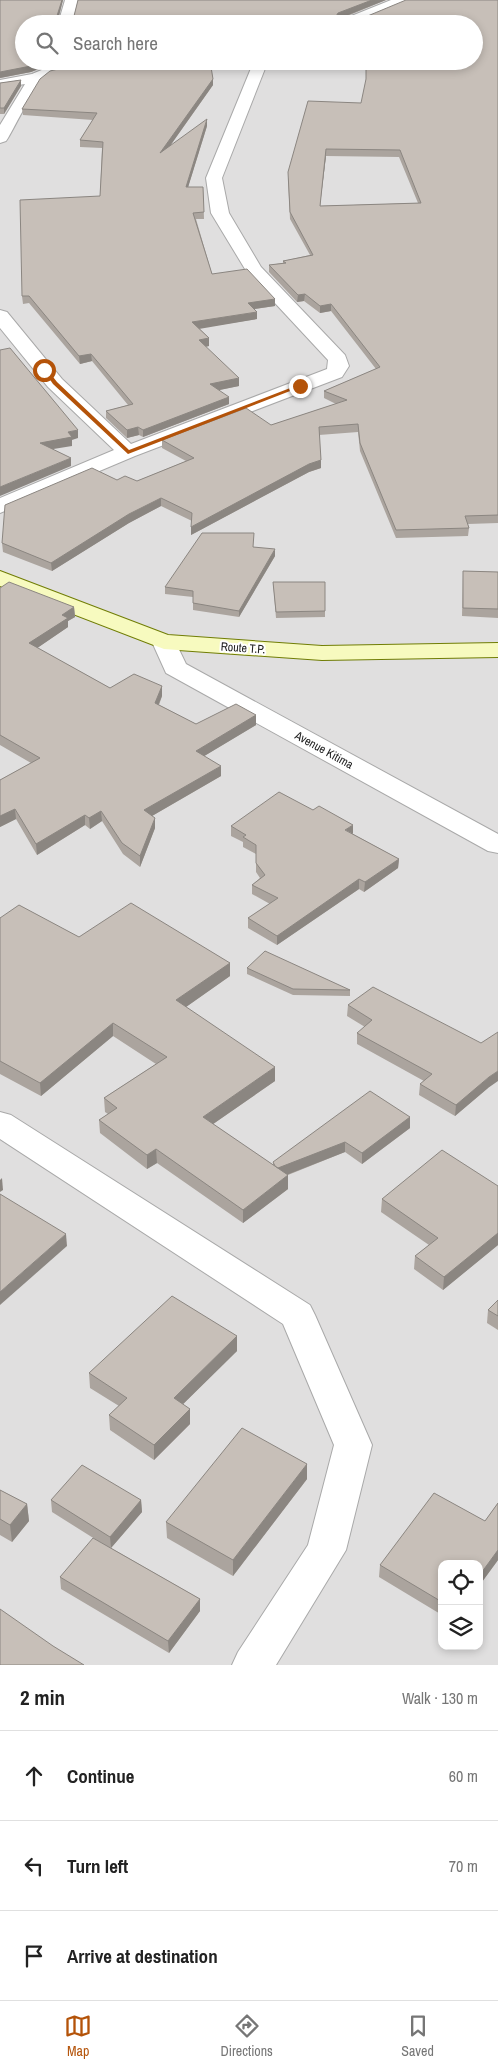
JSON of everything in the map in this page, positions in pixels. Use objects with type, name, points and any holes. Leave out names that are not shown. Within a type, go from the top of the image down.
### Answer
[{"type":"street","points":[[68,15],[72,0]]},
{"type":"street","points":[[366,15],[403,0]]},
{"type":"street","points":[[0,84],[36,78],[51,70]]},
{"type":"street","points":[[0,506],[128,452],[335,372],[339,366],[338,359],[254,270],[220,213],[214,178],[257,70]]},
{"type":"street","points":[[0,138],[36,78]]},
{"type":"street","points":[[0,316],[55,383],[128,452]]},
{"type":"street","name":"Route T.P.","points":[[0,578],[164,642],[322,653],[498,650]]},
{"type":"street","name":"Avenue Kitima","points":[[164,642],[175,668],[498,845]]},
{"type":"street","points":[[0,1123],[297,1315],[353,1445],[326,1550],[252,1665]]},
{"type":"shaded area","points":[[0,0],[498,0],[498,1665],[0,1665]]},
{"type":"building","points":[[0,0],[62,0],[57,15],[15,15],[15,69],[0,72]]},
{"type":"building","points":[[78,0],[372,0],[337,15],[74,15]]},
{"type":"building","points":[[406,0],[498,0],[498,515],[465,516],[469,528],[396,530],[360,443],[358,424],[319,427],[321,460],[309,464],[191,527],[192,513],[161,498],[129,514],[51,563],[2,543],[5,505],[92,468],[117,480],[125,476],[137,481],[194,458],[162,440],[246,408],[271,425],[347,400],[324,391],[380,367],[331,304],[320,306],[305,294],[298,295],[269,265],[286,263],[283,261],[313,255],[290,212],[288,172],[308,101],[361,103],[366,70],[483,70],[483,15],[370,15]],"holes":[[[326,149],[400,150],[421,203],[320,206]]]},
{"type":"building","points":[[212,70],[213,79],[160,153],[207,119],[186,187],[203,187],[204,212],[193,213],[212,274],[247,269],[275,299],[248,303],[257,312],[192,322],[209,338],[199,340],[239,378],[210,384],[229,397],[143,430],[138,427],[127,430],[106,411],[133,404],[91,354],[79,356],[29,296],[22,296],[20,200],[100,196],[103,142],[80,140],[97,113],[22,109],[40,79],[50,71]]},
{"type":"building","points":[[21,80],[4,108],[0,108],[0,83]]},
{"type":"building","points":[[10,348],[78,430],[68,432],[72,437],[40,443],[71,458],[0,487],[0,350]]},
{"type":"building","points":[[202,533],[254,533],[253,547],[275,549],[239,611],[193,603],[193,591],[165,587]]},
{"type":"building","points":[[463,571],[498,572],[498,609],[463,608]]},
{"type":"building","points":[[9,582],[74,607],[62,615],[68,618],[29,643],[110,688],[134,674],[162,686],[155,703],[196,724],[236,704],[256,715],[196,751],[221,766],[144,810],[155,818],[140,856],[122,843],[101,811],[89,818],[85,815],[36,844],[15,809],[0,816],[0,780],[40,758],[0,735],[0,588]]},
{"type":"building","points":[[273,582],[325,582],[325,611],[276,612]]},
{"type":"building","points":[[279,792],[313,810],[319,806],[353,825],[345,830],[399,859],[365,882],[359,879],[277,936],[248,918],[278,898],[252,885],[265,875],[256,863],[256,845],[243,837],[246,835],[231,826]]},
{"type":"building","points":[[131,903],[230,963],[176,1000],[275,1067],[203,1117],[288,1175],[243,1210],[156,1149],[147,1155],[99,1120],[117,1108],[104,1098],[167,1057],[113,1023],[40,1083],[0,1061],[0,918],[19,905],[79,937]]},
{"type":"building","points":[[265,951],[350,990],[293,989],[247,968]]},
{"type":"building","points":[[373,987],[481,1043],[498,1032],[498,1071],[456,1105],[420,1084],[432,1074],[357,1033],[372,1020],[348,1005]]},
{"type":"building","points":[[370,1091],[410,1117],[362,1153],[345,1142],[278,1168],[275,1166],[273,1162]]},
{"type":"building","points":[[442,1150],[498,1186],[498,1233],[444,1277],[415,1256],[438,1238],[382,1199]]},
{"type":"building","points":[[0,1194],[66,1234],[0,1292]]},
{"type":"building","points":[[172,1296],[237,1336],[174,1398],[190,1409],[154,1445],[109,1415],[127,1398],[89,1373]]},
{"type":"building","points":[[498,1300],[498,1316],[488,1310]]},
{"type":"building","points":[[242,1428],[307,1464],[233,1560],[166,1522]]},
{"type":"building","points":[[82,1465],[141,1500],[110,1537],[51,1500]]},
{"type":"building","points":[[0,1490],[27,1504],[10,1525],[0,1519]]},
{"type":"building","points":[[434,1493],[485,1521],[498,1503],[498,1550],[483,1571],[483,1560],[438,1560],[438,1600],[380,1565]]},
{"type":"building","points":[[93,1538],[200,1599],[168,1641],[60,1577]]},
{"type":"building","points":[[0,1609],[53,1646],[84,1665],[0,1665]]},
{"type":"route","points":[[44,370],[55,383],[128,452],[300,386]]}]
